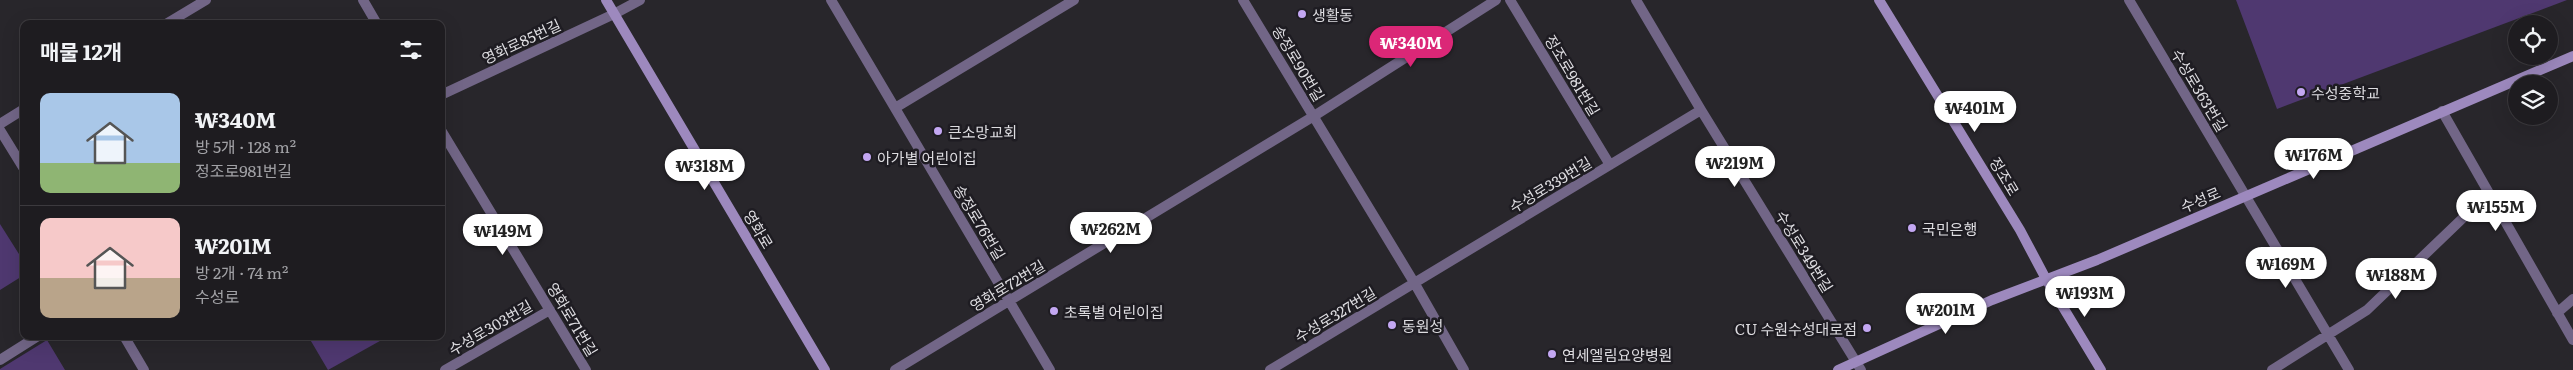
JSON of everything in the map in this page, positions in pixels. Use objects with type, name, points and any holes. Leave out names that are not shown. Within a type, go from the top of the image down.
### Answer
[{"type":"street","points":[[173,20],[206,0]]},
{"type":"street","points":[[363,0],[375,20]]},
{"type":"street","name":"영화로","points":[[606,0],[825,370]]},
{"type":"street","name":"영화로85번길","points":[[445,93],[640,0]]},
{"type":"street","name":"송정로76번길","points":[[831,0],[1009,301]]},
{"type":"street","points":[[895,108],[1074,0]]},
{"type":"street","name":"송정로90번길","points":[[1243,0],[1314,116]]},
{"type":"street","points":[[1464,370],[1416,284],[1314,116],[1496,0]]},
{"type":"street","name":"정조로981번길","points":[[1510,0],[1610,165]]},
{"type":"street","name":"수성로349번길","points":[[1636,0],[1701,110],[1859,366]]},
{"type":"street","name":"정조로","points":[[1880,0],[2020,230],[2046,280],[2101,370]]},
{"type":"street","name":"수성로363번길","points":[[2129,0],[2349,370]]},
{"type":"street","name":"수성로","points":[[1838,370],[1859,366],[1992,300],[2097,260],[2573,56]]},
{"type":"street","name":"수성로339번길","points":[[1416,284],[1701,110]]},
{"type":"street","points":[[2442,111],[2573,340]]},
{"type":"street","points":[[0,124],[20,112]]},
{"type":"street","name":"영화로72번길","points":[[896,370],[1314,116]]},
{"type":"street","points":[[0,130],[20,162]]},
{"type":"street","name":"영화로71번길","points":[[445,137],[586,370]]},
{"type":"street","points":[[2272,370],[2368,310],[2489,193]]},
{"type":"street","name":"수성로327번길","points":[[1270,370],[1416,284]]},
{"type":"street","points":[[2557,314],[2573,299]]},
{"type":"street","points":[[1009,301],[1050,370]]},
{"type":"street","name":"수성로303번길","points":[[445,370],[550,310]]},
{"type":"street","points":[[0,360],[32,340]]},
{"type":"street","points":[[126,340],[144,370]]},
{"type":"shaded area","points":[[2236,0],[2567,0],[2527,15],[2508,15],[2508,22],[2277,109]]},
{"type":"shaded area","points":[[0,224],[20,256],[20,278],[0,290]]},
{"type":"shaded area","points":[[47,340],[65,370],[0,370],[0,369]]},
{"type":"shaded area","points":[[310,340],[382,340],[328,370]]},
{"type":"place","name":"생활동","points":[[1302,14]]},
{"type":"place","name":"수성중학교","points":[[2301,92]]},
{"type":"place","name":"큰소망교회","points":[[938,131]]},
{"type":"place","name":"아가별 어린이집","points":[[867,157]]},
{"type":"place","name":"국민은행","points":[[1912,228]]},
{"type":"place","name":"초록별 어린이집","points":[[1054,311]]},
{"type":"place","name":"동원성","points":[[1392,325]]},
{"type":"place","name":"CU 수원수성대로점","points":[[1867,328]]},
{"type":"place","name":"연세엘림요양병원","points":[[1552,354]]}]
